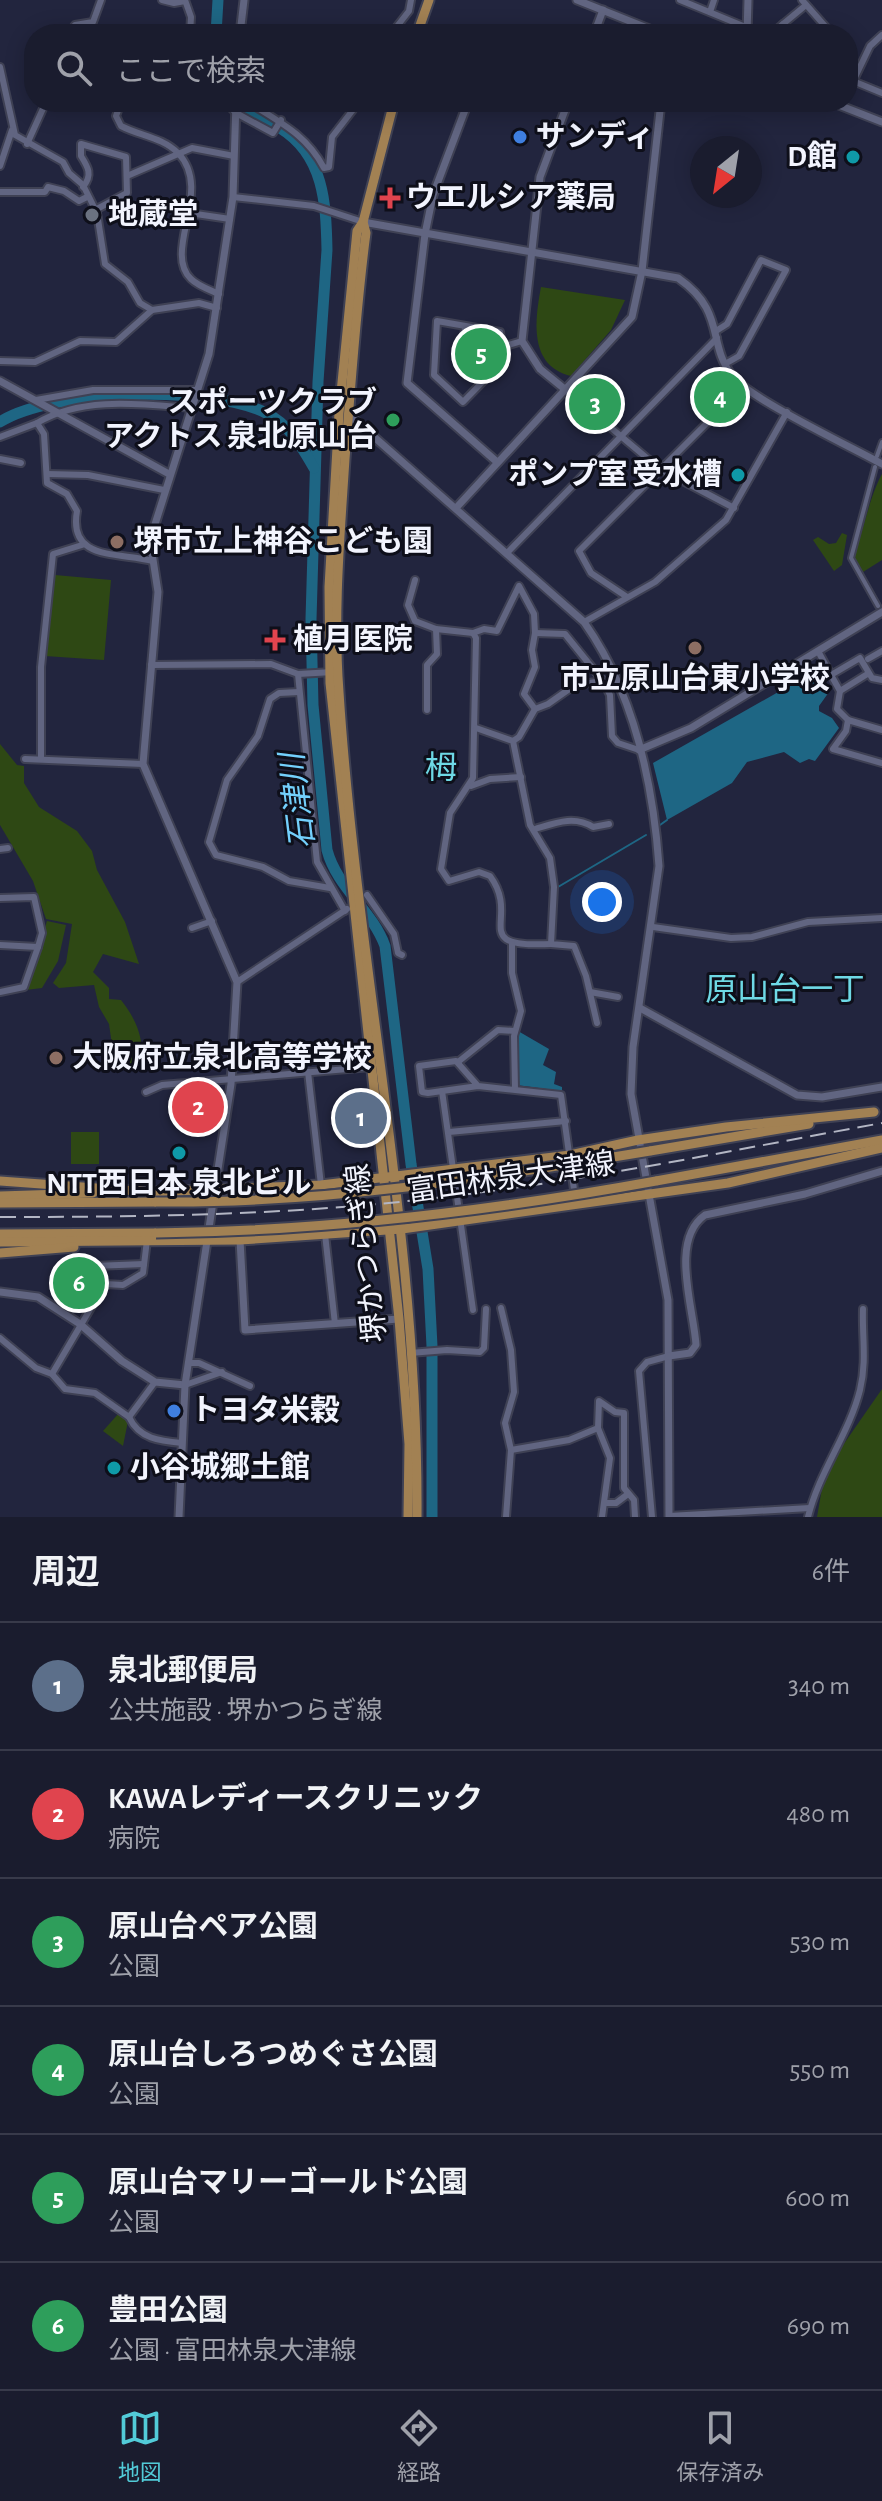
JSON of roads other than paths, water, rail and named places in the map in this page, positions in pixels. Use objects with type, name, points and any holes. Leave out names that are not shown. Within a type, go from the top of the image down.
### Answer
[{"type":"main road","points":[[421,24],[429,0]]},
{"type":"main road","name":"堺かつらぎ線","points":[[391,112],[363,222],[366,233],[344,414],[330,672],[351,882],[364,928],[393,1178],[389,1229],[399,1319],[412,1353],[408,1517]]},
{"type":"main road","name":"堺かつらぎ線","points":[[330,672],[371,1067],[405,1228],[417,1517]]},
{"type":"main road","points":[[0,1196],[153,1197],[215,1190],[321,1185],[456,1171],[570,1155],[638,1140],[878,1111]]},
{"type":"main road","name":"富田林泉大津線","points":[[0,1203],[153,1197],[258,1200],[376,1191],[650,1151],[878,1111]]},
{"type":"main road","name":"富田林泉大津線","points":[[0,1234],[322,1227],[492,1207],[882,1140]]},
{"type":"main road","points":[[0,1242],[240,1240],[438,1225],[647,1192],[728,1183],[882,1148]]},
{"type":"main road","points":[[0,1181],[153,1197]]},
{"type":"main road","points":[[0,1253],[142,1240]]},
{"type":"street","points":[[81,24],[93,22],[101,0]]},
{"type":"street","points":[[162,0],[174,3],[185,0],[191,24]]},
{"type":"street","points":[[241,24],[244,0]]},
{"type":"street","points":[[399,24],[409,11],[411,0]]},
{"type":"street","points":[[577,0],[637,24]]},
{"type":"street","points":[[680,0],[734,24]]},
{"type":"street","points":[[710,12],[714,0]]},
{"type":"street","points":[[748,0],[748,24]]},
{"type":"street","points":[[783,24],[804,2],[823,24]]},
{"type":"street","points":[[598,24],[603,10]]},
{"type":"street","points":[[858,66],[870,46],[882,35]]},
{"type":"street","points":[[0,67],[12,130],[0,166]]},
{"type":"street","points":[[858,82],[882,93]]},
{"type":"street","points":[[858,111],[882,122]]},
{"type":"street","points":[[27,144],[41,112]]},
{"type":"street","points":[[117,112],[121,126],[159,140],[180,155],[193,187],[184,265],[191,279],[219,294]]},
{"type":"street","points":[[179,1517],[185,1385],[232,1077],[237,982],[143,764],[158,592],[152,527],[207,363],[233,197],[236,112],[273,133],[281,120]]},
{"type":"street","points":[[266,112],[281,120],[309,145],[324,168],[329,167],[332,137],[351,112]]},
{"type":"street","points":[[464,112],[433,195],[425,234],[407,383],[497,462]]},
{"type":"street","points":[[564,112],[540,177],[522,341],[540,369],[621,433],[660,469],[734,508]]},
{"type":"street","points":[[456,508],[632,317],[642,271],[660,112]]},
{"type":"street","points":[[12,130],[27,144],[63,162],[83,187],[95,210],[105,264],[128,282],[140,303],[152,310]]},
{"type":"street","points":[[83,187],[89,173],[88,164],[81,156],[81,144],[126,157],[127,193],[95,210]]},
{"type":"street","points":[[127,176],[198,148],[234,156]]},
{"type":"street","points":[[0,192],[45,192],[48,187],[64,191],[79,201],[87,197]]},
{"type":"street","points":[[233,197],[318,208],[363,222],[678,278],[695,290],[706,304],[725,364],[743,387],[878,465],[851,558],[880,609],[818,651],[691,728],[639,750],[618,743],[612,736],[610,695],[603,681],[565,634],[535,633]]},
{"type":"street","points":[[189,213],[230,219]]},
{"type":"street","points":[[507,553],[727,324],[761,260],[786,270],[739,356],[725,364]]},
{"type":"street","points":[[0,361],[35,362],[80,341],[116,342],[152,310],[199,303],[217,308]]},
{"type":"street","points":[[437,321],[500,332],[502,347],[503,361],[481,380],[463,402],[433,371],[437,321]]},
{"type":"street","points":[[465,327],[462,362],[481,380]]},
{"type":"street","points":[[502,347],[522,341]]},
{"type":"street","points":[[0,381],[169,474]]},
{"type":"street","points":[[627,597],[591,573],[579,551],[743,387]]},
{"type":"street","points":[[37,401],[93,390],[197,391]]},
{"type":"street","points":[[0,437],[37,423],[54,411],[139,404],[192,407]]},
{"type":"street","points":[[584,622],[655,582],[708,537],[734,508],[787,412]]},
{"type":"street","points":[[344,414],[584,622],[616,675],[639,750],[658,851],[653,927],[633,1047],[631,1094],[668,1300],[669,1516],[810,1508]]},
{"type":"street","points":[[37,423],[44,434],[51,488],[67,494],[77,511],[74,528],[82,545],[94,551],[153,561]]},
{"type":"street","points":[[877,456],[882,442]]},
{"type":"street","points":[[0,459],[21,463]]},
{"type":"street","points":[[47,474],[88,475],[164,490]]},
{"type":"street","points":[[41,759],[38,734],[41,667],[53,554],[82,545]]},
{"type":"street","points":[[415,580],[408,612],[415,621],[436,629],[473,633],[484,629],[497,631],[519,586],[534,614],[532,650],[535,667],[524,694],[535,709]]},
{"type":"street","points":[[427,710],[427,665],[437,654],[436,629]]},
{"type":"street","points":[[471,786],[476,728],[476,638],[473,633]]},
{"type":"street","points":[[818,651],[840,691],[837,709],[848,720],[882,730]]},
{"type":"street","points":[[868,659],[882,651]]},
{"type":"street","points":[[831,675],[860,658],[872,678],[882,680]]},
{"type":"street","points":[[151,665],[271,664],[300,674],[330,672]]},
{"type":"street","points":[[840,691],[869,673]]},
{"type":"street","points":[[300,674],[299,692],[317,862],[330,888]]},
{"type":"street","points":[[551,944],[554,887],[550,858],[530,825],[513,741],[535,709],[548,704],[575,685],[603,681]]},
{"type":"street","points":[[299,692],[279,693],[270,699],[258,736],[227,780],[209,842],[216,855],[263,867],[289,881],[330,888],[394,934],[398,953],[402,955]]},
{"type":"street","points":[[848,720],[846,731],[833,749],[882,763]]},
{"type":"street","points":[[476,728],[513,741]]},
{"type":"street","points":[[25,759],[143,764]]},
{"type":"street","points":[[521,777],[490,779],[471,786],[456,801],[450,813],[441,869],[449,881],[455,882],[479,872],[490,876],[502,904],[499,934],[512,944],[566,943],[574,946],[597,1023]]},
{"type":"street","points":[[535,829],[560,821],[584,821],[593,827],[609,824]]},
{"type":"street","points":[[0,898],[34,897],[42,933],[24,987],[0,992]]},
{"type":"street","points":[[237,982],[356,904]]},
{"type":"street","points":[[653,927],[731,938],[752,937],[808,922],[882,918]]},
{"type":"street","points":[[192,928],[212,921]]},
{"type":"street","points":[[512,944],[512,973],[521,1011],[515,1031],[515,1089]]},
{"type":"street","points":[[0,945],[38,947]]},
{"type":"street","points":[[590,992],[618,997]]},
{"type":"street","points":[[640,1008],[797,1095],[822,1097],[882,1087]]},
{"type":"street","points":[[515,1031],[498,1030],[458,1062],[419,1066],[422,1092],[478,1086],[561,1095],[576,1205]]},
{"type":"street","points":[[458,1062],[478,1086]]},
{"type":"street","points":[[146,1092],[162,1085],[232,1077],[371,1067]]},
{"type":"street","points":[[308,1072],[321,1185]]},
{"type":"street","points":[[442,1091],[456,1171],[473,1310]]},
{"type":"street","points":[[449,1132],[566,1121]]},
{"type":"street","points":[[652,1517],[639,1371],[647,1362],[690,1353],[696,1345],[689,1308],[687,1242],[696,1222],[705,1215],[805,1194],[882,1171]]},
{"type":"street","points":[[325,1234],[335,1324]]},
{"type":"street","points":[[52,1374],[105,1284],[123,1285],[143,1273],[142,1240]]},
{"type":"street","points":[[240,1240],[245,1330],[399,1319]]},
{"type":"street","points":[[98,1267],[144,1264]]},
{"type":"street","points":[[0,1292],[38,1297],[80,1324],[122,1361],[155,1382],[185,1385],[222,1372]]},
{"type":"street","points":[[501,1308],[511,1350],[513,1398],[505,1423],[511,1450],[506,1517]]},
{"type":"street","points":[[412,1353],[444,1350],[475,1352],[484,1348],[486,1309]]},
{"type":"street","points":[[808,1517],[860,1392],[865,1348],[863,1309]]},
{"type":"street","points":[[0,1338],[36,1368],[52,1374],[65,1389],[95,1393],[129,1417],[136,1428],[149,1437],[182,1443]]},
{"type":"street","points":[[188,1363],[199,1363],[250,1386]]},
{"type":"street","points":[[129,1417],[155,1382]]},
{"type":"street","points":[[602,1517],[610,1452],[598,1428],[599,1401],[615,1412],[624,1413],[624,1488],[634,1500],[635,1517]]},
{"type":"street","points":[[511,1450],[569,1440],[598,1428]]},
{"type":"street","points":[[605,1503],[616,1503],[628,1494]]},
{"type":"water","points":[[817,670],[829,692],[819,711],[832,718],[839,728],[815,761],[809,759],[800,763],[784,752],[747,762],[732,783],[667,820],[653,763]]},
{"type":"water","points":[[518,1031],[549,1049],[543,1065],[556,1072],[554,1084],[562,1087],[562,1091],[516,1085]]},
{"type":"waterway","name":"石津川","points":[[217,24],[218,0]]},
{"type":"waterway","name":"石津川","points":[[250,112],[295,139],[314,166],[323,198],[327,250],[318,382],[311,619],[313,705],[327,850],[338,876],[372,921],[385,946],[411,1164],[428,1269],[432,1346],[432,1517]]},
{"type":"waterway","points":[[0,422],[24,411],[92,397],[172,395],[209,398],[241,404],[282,423],[314,468]]},
{"type":"waterway","points":[[660,825],[667,820]]},
{"type":"waterway","points":[[558,887],[646,835]]},
{"type":"railway","points":[[0,1217],[218,1214],[381,1204],[603,1174],[882,1123]]},
{"type":"place","name":"サンディ","points":[[520,137]]},
{"type":"place","name":"D館","points":[[853,157]]},
{"type":"place","name":"ウエルシア薬局","points":[[390,198]]},
{"type":"place","name":"地蔵堂","points":[[92,215]]},
{"type":"place","name":"原山台マリーゴールド公園","points":[[481,354]]},
{"type":"place","name":"原山台しろつめぐさ公園","points":[[720,397]]},
{"type":"place","name":"原山台ペア公園","points":[[595,404]]},
{"type":"place","name":"スポーツクラブ アクトス 泉北原山台","points":[[393,420]]},
{"type":"place","name":"ポンプ室 受水槽","points":[[738,475]]},
{"type":"place","name":"堺市立上神谷こども園","points":[[117,542]]},
{"type":"place","name":"植月医院","points":[[275,640]]},
{"type":"place","name":"市立原山台東小学校","points":[[695,648]]},
{"type":"place","name":"大阪府立泉北高等学校","points":[[56,1058]]},
{"type":"place","name":"KAWAレディースクリニック","points":[[198,1107]]},
{"type":"place","name":"泉北郵便局","points":[[361,1118]]},
{"type":"place","name":"NTT西日本 泉北ビル","points":[[179,1153]]},
{"type":"place","name":"豊田公園","points":[[79,1283]]},
{"type":"place","name":"トヨタ米穀","points":[[174,1411]]},
{"type":"place","name":"小谷城郷土館","points":[[114,1468]]},
{"type":"district","name":"栂","points":[[441,768]]},
{"type":"district","name":"原山台一丁","points":[[785,990]]}]
